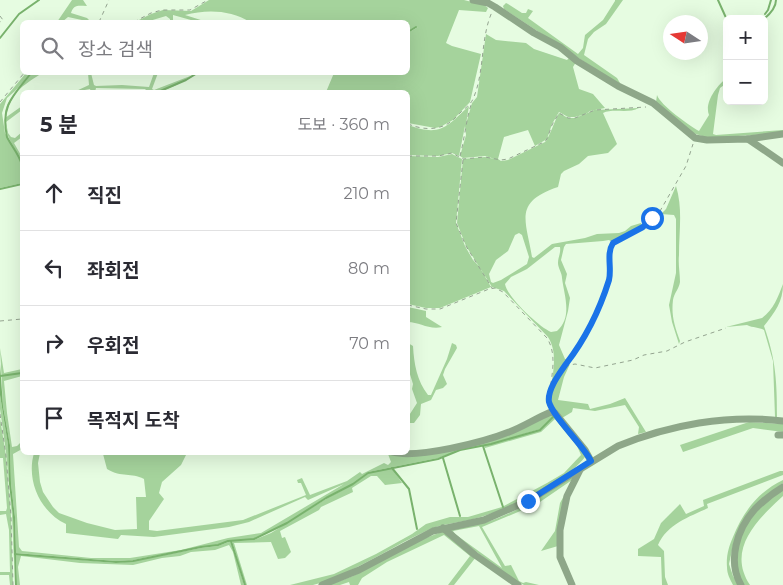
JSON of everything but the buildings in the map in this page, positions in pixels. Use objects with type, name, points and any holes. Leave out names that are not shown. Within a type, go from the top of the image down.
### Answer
[{"type":"street","points":[[473,0],[488,3],[495,7],[534,33],[560,47],[577,61],[658,107],[695,138],[707,140],[748,139],[783,134]]},
{"type":"street","points":[[748,139],[783,163]]},
{"type":"street","points":[[410,455],[492,438],[510,432],[551,412],[555,413],[586,450],[591,461]]},
{"type":"street","points":[[322,585],[346,577],[443,528],[484,520],[500,514],[528,501],[618,446],[648,435],[706,422],[738,419],[783,421]]},
{"type":"street","points":[[572,585],[560,557],[560,530],[567,496],[581,468]]},
{"type":"street","points":[[741,585],[733,560],[741,534],[754,510],[783,487]]},
{"type":"street","points":[[443,528],[518,585]]},
{"type":"path","points":[[100,20],[109,0]]},
{"type":"path","points":[[138,20],[162,10],[190,10],[208,0]]},
{"type":"path","points":[[460,156],[468,113],[479,73],[485,33],[495,7]]},
{"type":"path","points":[[0,16],[3,20],[0,22]]},
{"type":"path","points":[[0,102],[22,75]]},
{"type":"path","points":[[410,125],[440,128],[453,120],[472,101]]},
{"type":"path","points":[[463,159],[485,157],[501,160],[518,155],[547,139],[559,113],[568,118],[575,118],[595,110],[658,107]]},
{"type":"path","points":[[549,394],[564,366],[577,351],[594,321],[608,280],[610,252],[613,243],[643,227],[660,211],[686,166],[695,138]]},
{"type":"path","points":[[410,156],[452,154],[463,159]]},
{"type":"path","points":[[463,159],[456,223],[466,246],[492,288],[503,292],[551,344],[553,359],[549,402],[555,413]]},
{"type":"path","points":[[410,306],[426,310],[440,309],[492,288]]},
{"type":"path","points":[[0,321],[20,319]]},
{"type":"path","points":[[564,366],[575,364],[595,368],[633,360],[644,355],[666,351],[685,342],[726,328]]},
{"type":"path","points":[[0,414],[11,516],[13,585]]},
{"type":"shaded area","points":[[72,0],[83,0],[87,6],[75,7],[71,13],[89,20],[68,17],[64,20],[58,20]]},
{"type":"shaded area","points":[[209,0],[464,0],[484,5],[488,8],[486,12],[459,10],[446,43],[481,54],[470,102],[453,120],[435,128],[410,123],[410,90],[327,90],[333,75],[410,75],[410,32],[418,27],[410,30],[410,20],[246,20],[227,13],[210,11],[185,15],[201,20],[191,20],[173,15],[173,20],[166,16],[153,20],[139,20],[163,10],[191,11]]},
{"type":"shaded area","points":[[615,0],[623,0],[606,24],[594,32],[588,39],[584,55],[617,78],[620,83],[618,84],[504,9],[503,6],[506,3],[522,13],[526,13],[528,9],[533,11],[528,18],[578,54],[583,48],[585,35],[603,20]]},
{"type":"shaded area","points":[[486,34],[496,40],[526,43],[534,49],[567,60],[569,58],[576,62],[573,67],[579,89],[593,94],[605,108],[595,110],[639,108],[630,111],[603,113],[617,144],[608,153],[588,156],[579,164],[564,171],[561,174],[558,187],[534,199],[528,206],[526,214],[527,233],[532,257],[534,258],[552,244],[597,234],[619,233],[641,223],[643,227],[612,242],[609,240],[566,244],[564,247],[561,260],[567,274],[565,283],[570,298],[559,345],[565,359],[570,359],[551,389],[554,356],[548,337],[504,291],[492,287],[466,246],[457,223],[463,159],[485,157],[495,159],[485,156],[463,158],[460,156],[466,135],[465,126],[459,156],[452,153],[438,156],[410,155],[410,126],[436,130],[454,120],[469,106],[466,124],[472,103],[477,97]],"holes":[[[559,112],[568,117],[583,115],[568,118],[559,113],[549,136],[547,139],[552,124]],[[528,130],[535,146],[547,139],[545,142],[508,160],[501,161],[498,159],[504,137]],[[519,233],[522,235],[529,257],[527,264],[501,280],[491,282],[489,274],[496,260],[508,251],[515,235]],[[555,247],[560,247],[558,265],[566,299],[566,313],[562,325],[557,331],[551,332],[524,311],[511,296],[505,284],[511,277],[527,269]]]},
{"type":"shaded area","points":[[24,75],[29,75],[7,98],[2,113],[5,133],[20,159],[20,183],[0,188],[0,104]]},
{"type":"shaded area","points":[[30,75],[39,75],[18,91]]},
{"type":"shaded area","points":[[88,75],[92,75],[96,86],[149,87],[153,75],[157,75],[152,89],[154,90],[96,88],[96,90],[78,90],[89,85]]},
{"type":"shaded area","points":[[195,75],[186,80],[164,90],[154,90]]},
{"type":"shaded area","points":[[723,82],[723,86],[720,88],[718,95],[713,134],[783,130],[783,133],[708,138],[693,133],[656,102],[657,95],[669,109],[699,131],[709,115],[708,105]]},
{"type":"shaded area","points":[[18,91],[11,101],[6,117],[5,110],[12,97]]},
{"type":"shaded area","points":[[20,107],[20,112],[6,122],[6,117]]},
{"type":"shaded area","points":[[6,123],[11,137],[15,138],[20,134],[20,138],[14,143],[20,154],[20,158],[11,143],[8,136]]},
{"type":"shaded area","points":[[452,154],[462,159],[456,223],[465,246],[491,287],[440,308],[426,308],[410,304],[410,156],[438,157]]},
{"type":"shaded area","points":[[676,186],[680,212],[680,282],[674,298],[673,316],[680,341],[679,344],[669,305],[676,273],[676,219],[674,215],[661,214],[666,209]]},
{"type":"shaded area","points":[[783,284],[780,302],[764,326],[771,350],[775,371],[777,417],[775,417],[773,361],[764,330],[747,325],[726,327],[762,318],[773,307]]},
{"type":"shaded area","points":[[410,307],[426,311],[426,317],[442,327],[437,328],[410,322]]},
{"type":"shaded area","points":[[452,343],[456,345],[457,348],[443,375],[447,384],[443,388],[436,390],[431,400],[421,404],[420,415],[414,423],[410,423],[410,414],[417,403],[412,389],[413,384],[410,374],[410,344],[413,346],[414,359],[421,384],[428,395],[431,395]]},
{"type":"shaded area","points":[[0,348],[4,373],[20,369],[20,377],[4,381],[12,447],[20,443],[20,450],[13,454],[19,547],[22,551],[91,558],[130,558],[181,550],[228,538],[261,533],[344,484],[308,500],[305,497],[249,522],[229,527],[154,537],[121,535],[118,539],[66,533],[66,524],[49,512],[37,494],[32,474],[34,455],[40,455],[38,463],[43,492],[59,513],[115,530],[137,529],[136,497],[146,497],[144,479],[112,472],[107,469],[103,455],[186,455],[181,465],[162,482],[159,493],[164,499],[149,521],[149,530],[157,531],[243,520],[306,495],[301,483],[298,483],[297,480],[302,478],[310,495],[347,481],[360,472],[362,474],[384,463],[388,465],[391,462],[388,455],[410,457],[493,438],[545,416],[554,415],[540,429],[491,444],[460,450],[438,458],[368,472],[353,484],[325,498],[287,523],[254,539],[228,541],[217,545],[133,560],[116,561],[16,553],[10,445],[3,406]]},
{"type":"shaded area","points":[[0,364],[3,406],[10,445],[17,585],[15,585],[8,445],[0,395]]},
{"type":"shaded area","points":[[570,364],[564,377],[558,400],[588,404],[590,409],[625,398],[646,432],[638,434],[639,427],[625,405],[595,411],[573,408],[572,412],[562,418],[556,411],[551,399],[558,375]]},
{"type":"shaded area","points":[[0,395],[8,445],[9,484]]},
{"type":"shaded area","points":[[555,416],[581,446],[585,457],[565,476],[551,485],[520,502],[490,514],[432,528],[326,581],[313,585],[290,585],[334,574],[376,554],[426,524],[450,517],[468,517],[502,507],[564,473],[581,455],[577,446],[555,419],[541,432],[485,448],[484,446],[541,430]]},
{"type":"shaded area","points":[[0,418],[6,456],[11,516],[13,585],[10,585],[9,575],[0,575],[0,572],[10,572],[9,530],[6,514],[0,515],[0,511],[6,511],[7,508],[3,458],[0,458]]},
{"type":"shaded area","points":[[749,422],[783,424],[783,432],[753,428],[683,452],[680,445]]},
{"type":"shaded area","points":[[392,468],[402,483],[385,485],[377,476],[371,476],[352,488],[353,492],[321,507],[319,510],[280,531],[282,538],[285,537],[291,552],[285,558],[278,559],[271,542],[234,543],[247,585],[245,585],[232,541],[254,540],[271,533],[354,484],[369,473]]},
{"type":"shaded area","points":[[783,471],[783,475],[707,504],[708,508],[679,522],[667,532],[658,545],[664,551],[665,577],[668,585],[662,585],[661,557],[638,556],[638,549],[654,539],[661,523],[680,504],[686,514],[704,506],[703,500]]},
{"type":"shaded area","points":[[576,474],[575,478],[537,504],[482,527],[505,566],[511,565],[519,581],[539,585],[524,585],[518,582],[449,530],[499,518],[533,501]],"holes":[[[479,526],[502,568],[455,534],[453,531]]]},
{"type":"shaded area","points":[[783,480],[783,483],[763,498],[733,546],[729,564],[738,585],[733,585],[728,572],[727,559],[730,544],[737,528],[752,504],[766,490]]},
{"type":"shaded area","points":[[9,484],[13,517],[15,585],[12,516]]},
{"type":"shaded area","points":[[783,489],[783,496],[755,525],[743,547],[744,572],[750,585],[744,585],[737,566],[737,556],[746,525],[758,509]]},
{"type":"shaded area","points":[[565,494],[558,546],[541,551],[555,531],[560,503]]},
{"type":"shaded area","points":[[444,531],[476,557],[454,585],[448,585],[470,556],[444,535],[387,562],[362,578],[358,585],[350,585],[349,582],[340,585],[329,585],[353,576],[423,539]]},
{"type":"shaded area","points":[[231,541],[244,585],[241,585],[233,552],[229,545],[215,550],[191,552],[133,565],[80,563],[21,556],[18,567],[20,585],[17,585],[16,554],[116,563],[218,546]]},
{"type":"waterway","points":[[0,38],[19,14],[39,0]]},
{"type":"waterway","points":[[718,0],[725,15]]},
{"type":"waterway","points":[[765,14],[771,0]]},
{"type":"waterway","points":[[768,15],[774,8],[776,0]]},
{"type":"waterway","points":[[410,31],[416,27]]},
{"type":"waterway","points":[[20,161],[7,137],[5,117],[14,94],[30,75]]},
{"type":"waterway","points":[[163,90],[194,75]]},
{"type":"waterway","points":[[0,189],[20,184]]},
{"type":"waterway","points":[[0,376],[20,373]]},
{"type":"waterway","points":[[15,554],[116,562],[133,561],[218,545],[228,541],[254,539],[287,523],[368,473],[438,459],[460,450],[491,444],[540,430],[555,415]]},
{"type":"waterway","points":[[483,446],[503,507]]},
{"type":"waterway","points":[[443,458],[460,516]]},
{"type":"waterway","points":[[392,468],[409,489],[417,529]]},
{"type":"waterway","points":[[231,541],[245,585]]},
{"type":"route","points":[[528,501],[591,461],[586,450],[551,407],[549,394],[564,366],[577,351],[594,321],[594,316],[610,273],[609,257],[611,246],[616,240],[628,236],[643,227],[652,218]]}]
